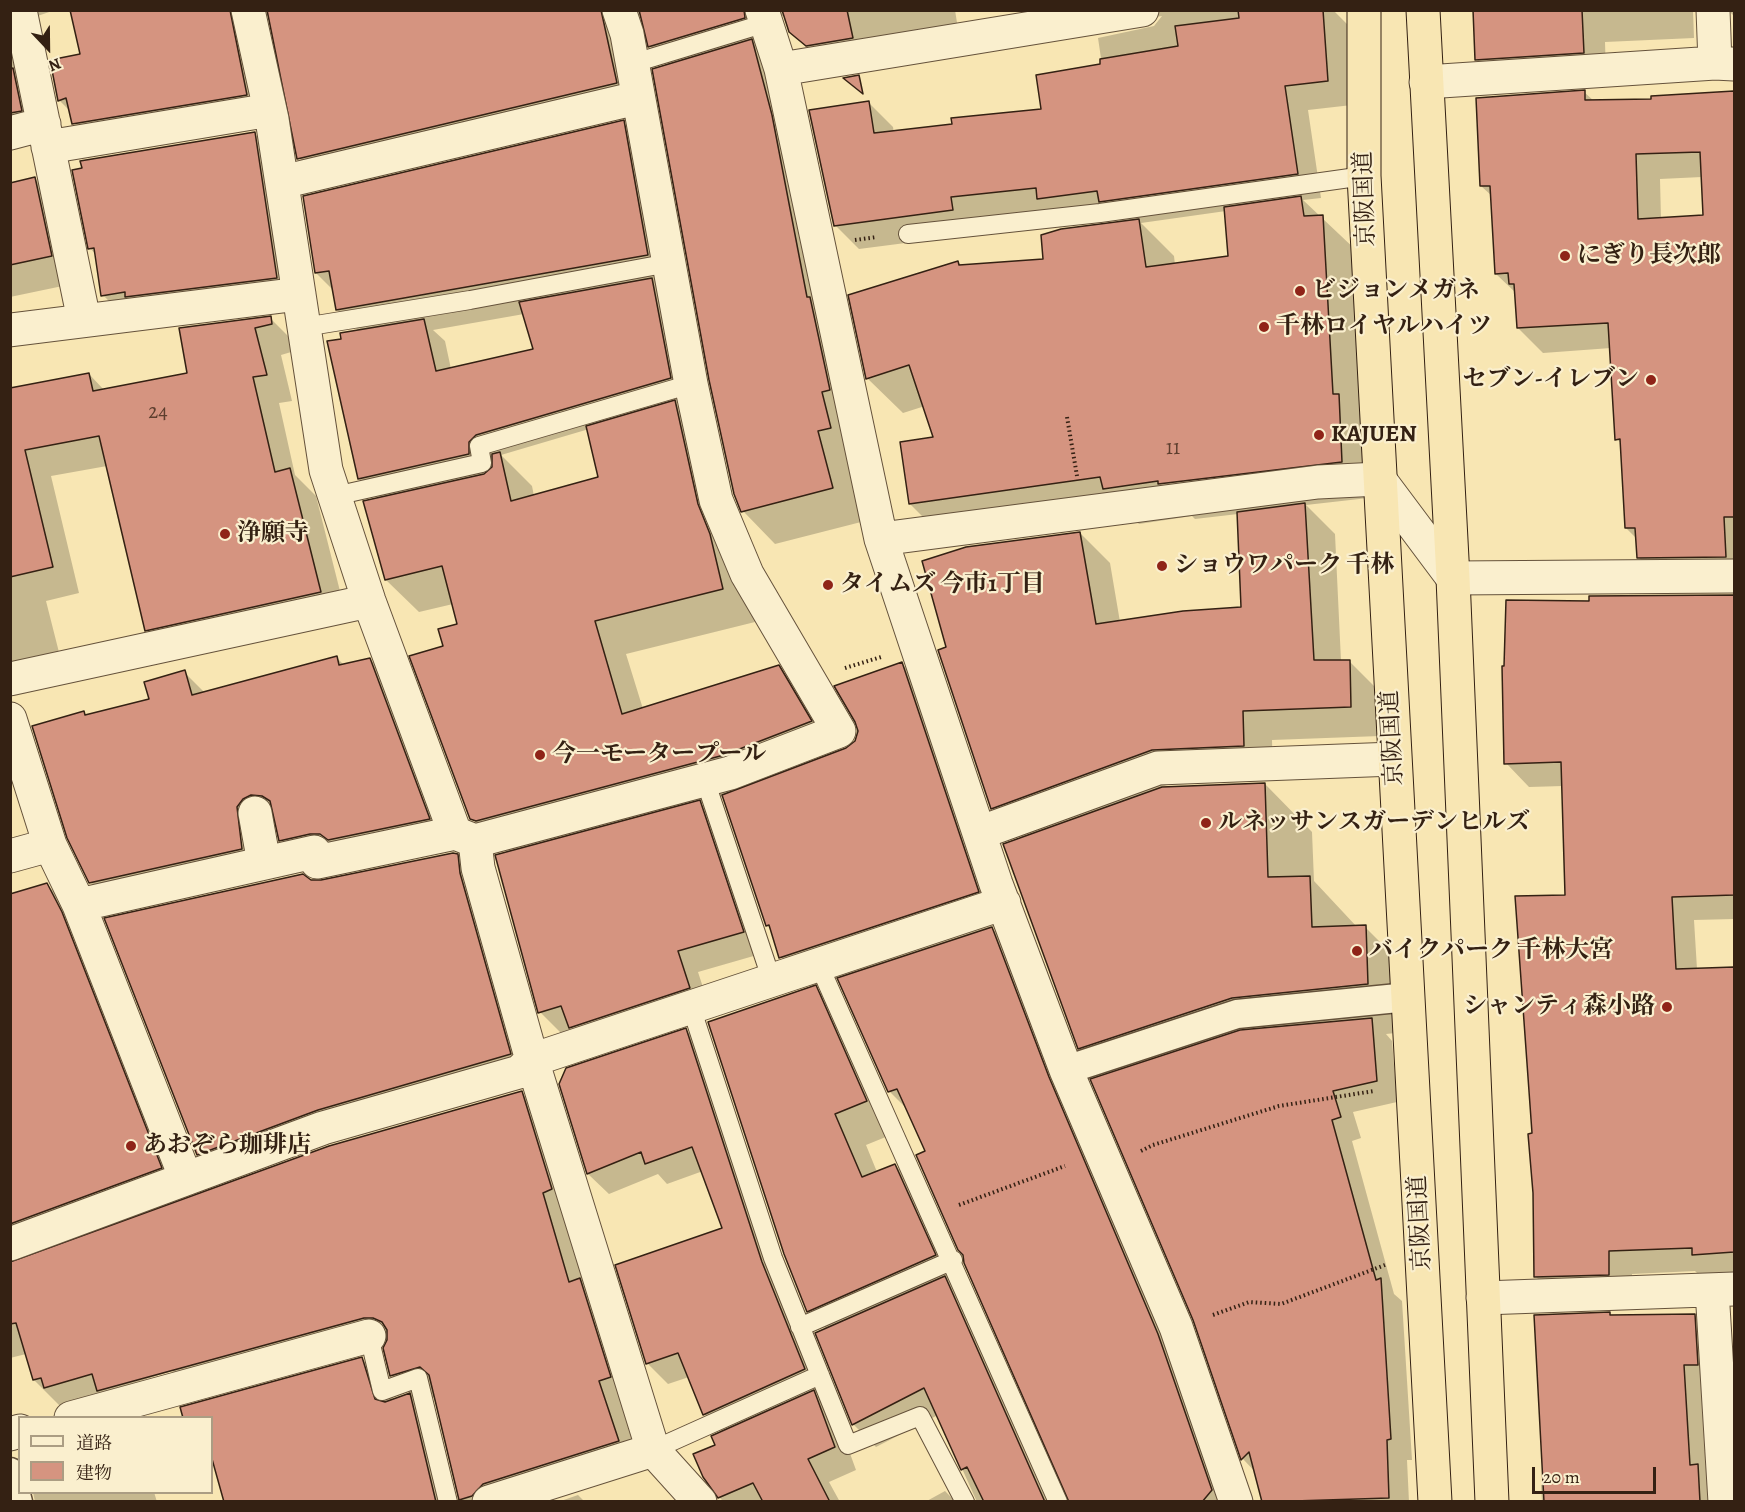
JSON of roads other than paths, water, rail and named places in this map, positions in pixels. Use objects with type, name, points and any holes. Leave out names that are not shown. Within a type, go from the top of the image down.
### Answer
[{"type":"highway","name":"京阪国道","points":[[1364,10],[1364,176],[1435,1502]]},
{"type":"highway","points":[[1423,10],[1453,578],[1492,1502]]},
{"type":"street","points":[[20,10],[84,320]]},
{"type":"street","points":[[248,10],[270,110],[326,470],[369,601],[478,868],[532,1060],[653,1450],[700,1502]]},
{"type":"street","points":[[79,905],[314,852],[317,862],[465,837],[705,780],[839,731],[747,574],[716,500],[691,384],[627,34],[619,10]]},
{"type":"street","points":[[781,69],[1142,10]]},
{"type":"street","points":[[1426,82],[1725,63],[1713,10]]},
{"type":"street","points":[[764,17],[781,69],[881,539],[1004,903],[1066,1070],[1176,1327],[1230,1498]]},
{"type":"street","points":[[282,182],[637,98]]},
{"type":"street","points":[[10,133],[46,136],[270,110]]},
{"type":"street","points":[[10,330],[299,294]]},
{"type":"street","points":[[881,539],[1318,482],[1379,479],[1453,578],[1734,576]]},
{"type":"street","points":[[10,679],[369,601]]},
{"type":"street","points":[[10,719],[50,845],[79,905],[186,1179]]},
{"type":"street","points":[[979,833],[1158,768],[1394,759]]},
{"type":"street","points":[[255,813],[264,863]]},
{"type":"street","points":[[10,856],[50,845]]},
{"type":"street","points":[[10,1244],[323,1128],[519,1072],[532,1060],[1004,903]]},
{"type":"street","points":[[1066,1070],[1236,1014],[1408,997]]},
{"type":"street","points":[[1483,1298],[1723,1290],[1725,1502]]},
{"type":"street","points":[[78,1416],[369,1336]]},
{"type":"street","points":[[489,1502],[653,1450]]},
{"type":"street","points":[[10,1472],[18,1502]]},
{"type":"lane","points":[[631,64],[764,17]]},
{"type":"lane","points":[[908,234],[1100,213],[1364,176]]},
{"type":"lane","points":[[304,327],[470,300],[669,262]]},
{"type":"lane","points":[[335,496],[482,463],[478,446],[691,384]]},
{"type":"lane","points":[[705,780],[772,981]]},
{"type":"lane","points":[[819,965],[953,1260],[1058,1502]]},
{"type":"lane","points":[[691,1008],[773,1258],[848,1445],[921,1416],[965,1502]]},
{"type":"lane","points":[[801,1327],[953,1260]]},
{"type":"lane","points":[[369,1336],[382,1391],[418,1378],[448,1502]]},
{"type":"lane","points":[[653,1450],[820,1375]]},
{"type":"place","name":"にぎり長次郎","points":[[1565,256]]},
{"type":"place","name":"ビジョンメガネ","points":[[1300,291]]},
{"type":"place","name":"千林ロイヤルハイツ","points":[[1264,327]]},
{"type":"place","name":"セブン-イレブン","points":[[1651,380]]},
{"type":"place","name":"KAJUEN","points":[[1319,435]]},
{"type":"place","name":"浄願寺","points":[[225,534]]},
{"type":"place","name":"ショウワパーク 千林","points":[[1162,566]]},
{"type":"place","name":"タイムズ 今市1丁目","points":[[828,585]]},
{"type":"place","name":"今一モータープール","points":[[540,755]]},
{"type":"place","name":"ルネッサンスガーデンヒルズ","points":[[1206,823]]},
{"type":"place","name":"バイクパーク 千林大宮","points":[[1357,951]]},
{"type":"place","name":"シャンティ森小路","points":[[1667,1007]]},
{"type":"place","name":"あおぞら珈琲店","points":[[131,1146]]}]
